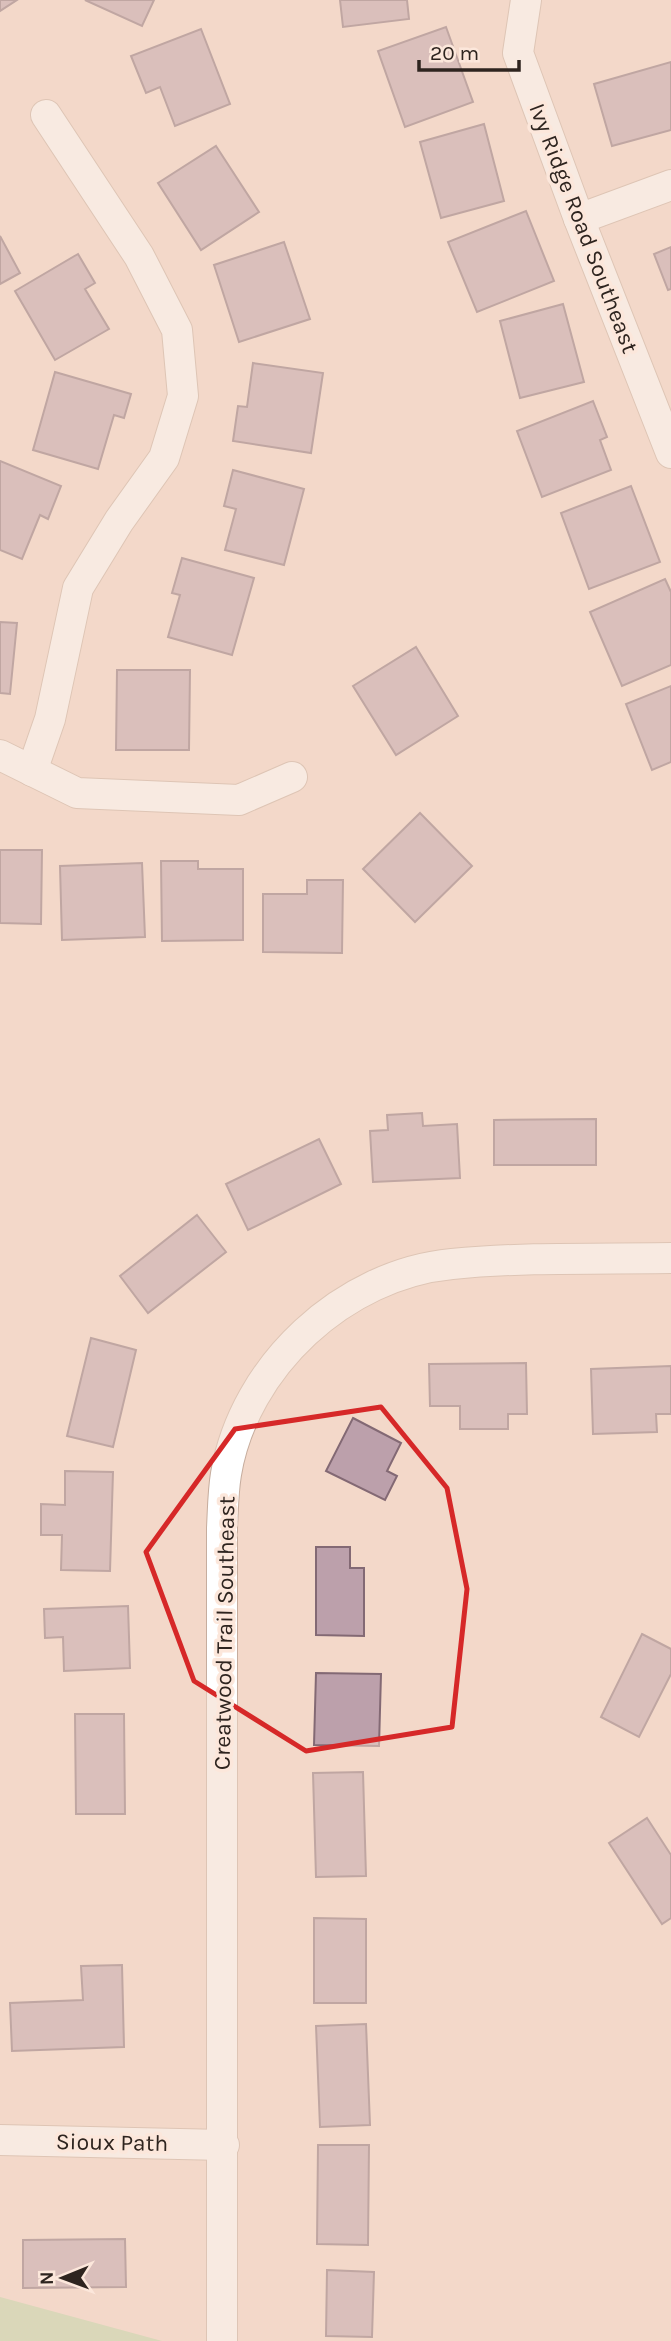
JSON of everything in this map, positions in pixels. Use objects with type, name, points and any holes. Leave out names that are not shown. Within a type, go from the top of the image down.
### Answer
[{"type":"street","name":"Ivy Ridge Road Southeast","points":[[526,0],[518,53],[579,219],[671,453]]},
{"type":"street","points":[[33,771],[50,719],[78,588],[118,521],[164,458],[183,396],[177,330],[139,256],[46,115]]},
{"type":"street","points":[[579,219],[671,185]]},
{"type":"street","points":[[0,755],[77,793],[239,800],[292,777]]},
{"type":"street","name":"Creatwood Trail Southeast","points":[[222,2341],[222,1528],[226,1473],[244,1418],[270,1373],[300,1335],[348,1299],[401,1275],[451,1264],[671,1258]]},
{"type":"street","name":"Sioux Path","points":[[0,2140],[223,2145]]},
{"type":"highlighted area","points":[[381,1407],[447,1488],[467,1589],[452,1727],[306,1751],[194,1681],[146,1552],[235,1429]]},
{"type":"green space","points":[[0,2297],[162,2341],[0,2341]]},
{"type":"building","points":[[0,0],[17,0],[0,11]]},
{"type":"building","points":[[85,0],[154,0],[142,26]]},
{"type":"building","points":[[340,0],[407,0],[409,19],[343,27]]},
{"type":"building","points":[[446,27],[473,102],[405,127],[378,51]]},
{"type":"building","points":[[201,29],[230,104],[175,126],[160,87],[146,93],[131,56]]},
{"type":"building","points":[[671,62],[671,130],[612,146],[594,84]]},
{"type":"building","points":[[484,124],[504,201],[441,218],[420,142]]},
{"type":"building","points":[[216,146],[259,212],[201,250],[158,183]]},
{"type":"building","points":[[526,211],[554,281],[477,312],[448,242]]},
{"type":"building","points":[[0,236],[20,273],[0,284]]},
{"type":"building","points":[[284,242],[310,319],[239,342],[214,265]]},
{"type":"building","points":[[671,247],[671,289],[668,290],[654,254]]},
{"type":"building","points":[[78,254],[95,283],[85,289],[109,329],[55,360],[15,291]]},
{"type":"building","points":[[563,304],[584,382],[520,398],[500,321]]},
{"type":"building","points":[[253,363],[323,373],[311,453],[233,441],[238,406],[247,407]]},
{"type":"building","points":[[55,372],[131,394],[124,418],[114,415],[98,469],[33,450]]},
{"type":"building","points":[[593,401],[607,437],[600,440],[611,470],[542,497],[517,431]]},
{"type":"building","points":[[0,461],[61,486],[48,519],[40,515],[22,559],[0,550]]},
{"type":"building","points":[[233,470],[304,489],[284,565],[225,550],[236,509],[224,506]]},
{"type":"building","points":[[631,486],[660,562],[589,589],[561,513]]},
{"type":"building","points":[[182,558],[254,578],[232,655],[168,637],[180,595],[172,593]]},
{"type":"building","points":[[665,579],[671,592],[671,665],[622,686],[590,612]]},
{"type":"building","points":[[0,622],[17,623],[10,694],[0,693]]},
{"type":"building","points":[[416,647],[458,716],[396,755],[353,686]]},
{"type":"building","points":[[117,670],[190,670],[189,750],[116,750]]},
{"type":"building","points":[[671,686],[671,762],[652,770],[626,704]]},
{"type":"building","points":[[420,813],[472,866],[415,922],[363,869]]},
{"type":"building","points":[[0,850],[42,850],[41,924],[0,923]]},
{"type":"building","points":[[161,861],[198,861],[198,869],[243,869],[243,940],[162,941]]},
{"type":"building","points":[[142,863],[145,937],[62,940],[60,866]]},
{"type":"building","points":[[307,880],[343,880],[342,953],[263,952],[263,894],[307,894]]},
{"type":"building","points":[[422,1113],[423,1126],[457,1124],[460,1178],[373,1182],[370,1131],[388,1130],[387,1115]]},
{"type":"building","points":[[596,1119],[596,1165],[494,1165],[494,1120]]},
{"type":"building","points":[[319,1139],[341,1184],[248,1230],[226,1184]]},
{"type":"building","points":[[197,1215],[226,1252],[148,1313],[120,1276]]},
{"type":"building","points":[[91,1338],[136,1350],[113,1447],[67,1436]]},
{"type":"building","points":[[526,1363],[527,1414],[508,1414],[508,1429],[460,1429],[460,1406],[430,1406],[429,1364]]},
{"type":"building","points":[[671,1366],[671,1414],[656,1414],[657,1432],[593,1434],[591,1369]]},
{"type":"building","points":[[353,1418],[401,1443],[387,1471],[397,1476],[385,1500],[326,1471]]},
{"type":"building","points":[[65,1471],[113,1472],[110,1571],[61,1570],[62,1535],[41,1535],[41,1504],[65,1505]]},
{"type":"building","points":[[316,1547],[350,1547],[350,1568],[364,1568],[364,1636],[316,1635]]},
{"type":"building","points":[[128,1606],[130,1668],[64,1671],[63,1637],[45,1638],[44,1609]]},
{"type":"building","points":[[642,1634],[671,1649],[671,1674],[639,1737],[601,1717]]},
{"type":"building","points":[[316,1673],[381,1674],[379,1746],[314,1745]]},
{"type":"building","points":[[75,1714],[124,1714],[125,1814],[76,1814]]},
{"type":"building","points":[[363,1772],[366,1876],[316,1877],[313,1773]]},
{"type":"building","points":[[647,1818],[671,1855],[671,1918],[662,1924],[609,1843]]},
{"type":"building","points":[[314,1918],[366,1919],[366,2003],[314,2003]]},
{"type":"building","points":[[122,1965],[124,2047],[12,2051],[10,2003],[83,2000],[81,1966]]},
{"type":"building","points":[[366,2024],[370,2125],[320,2127],[316,2026]]},
{"type":"building","points":[[318,2145],[369,2145],[368,2245],[317,2244]]},
{"type":"building","points":[[125,2239],[126,2287],[23,2288],[23,2240]]},
{"type":"building","points":[[327,2270],[374,2272],[372,2337],[326,2336]]}]
